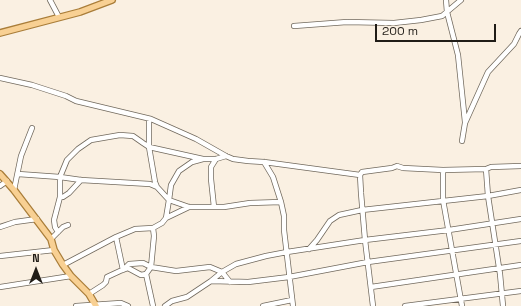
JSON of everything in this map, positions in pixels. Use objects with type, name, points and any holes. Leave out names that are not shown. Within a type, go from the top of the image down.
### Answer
[{"type":"main road","points":[[0,33],[80,12],[112,0]]},
{"type":"main road","points":[[0,174],[37,219],[51,239],[54,250],[63,265],[71,276],[89,294],[96,305]]},
{"type":"street","points":[[50,0],[59,17]]},
{"type":"street","points":[[446,0],[459,62],[465,123]]},
{"type":"street","points":[[294,26],[347,22],[394,23],[421,20],[442,16],[461,0]]},
{"type":"street","points":[[462,141],[465,123],[488,72],[514,44],[518,34],[521,31]]},
{"type":"street","points":[[0,78],[32,85],[80,102],[149,119],[196,139],[226,156],[248,161],[360,175],[362,172],[392,168],[396,166],[403,168],[444,170],[521,166]]},
{"type":"street","points":[[149,119],[149,147],[155,182],[157,187],[168,200],[189,207],[224,207],[250,202],[281,202]]},
{"type":"street","points":[[14,190],[21,156],[32,128]]},
{"type":"street","points":[[58,232],[55,227],[54,220],[60,197],[60,177],[67,160],[78,149],[91,140],[120,135],[133,136],[149,147],[203,159],[216,159],[226,156]]},
{"type":"street","points":[[166,218],[171,185],[179,171],[192,162],[203,159]]},
{"type":"street","points":[[214,207],[211,166],[216,159]]},
{"type":"street","points":[[264,162],[273,177],[284,216],[284,230],[293,306]]},
{"type":"street","points":[[486,169],[488,196],[503,306]]},
{"type":"street","points":[[444,170],[443,200],[462,306]]},
{"type":"street","points":[[18,174],[81,180],[150,184],[157,187]]},
{"type":"street","points":[[360,175],[362,210],[373,306]]},
{"type":"street","points":[[60,197],[63,197],[69,193],[81,180]]},
{"type":"street","points":[[0,186],[7,181]]},
{"type":"street","points":[[309,249],[318,240],[330,221],[339,215],[362,210],[488,196],[521,190]]},
{"type":"street","points":[[63,265],[135,229],[153,228],[162,223],[166,218],[189,207]]},
{"type":"street","points":[[0,227],[15,222],[37,219]]},
{"type":"street","points":[[165,306],[172,301],[187,297],[236,264],[266,256],[365,240],[449,230],[521,219]]},
{"type":"street","points":[[51,239],[63,227],[68,225]]},
{"type":"street","points":[[152,306],[146,274],[151,267],[154,236],[153,228]]},
{"type":"street","points":[[116,238],[123,270]]},
{"type":"street","points":[[210,282],[248,282],[289,277],[368,262],[521,241]]},
{"type":"street","points":[[0,256],[54,250]]},
{"type":"street","points":[[123,270],[129,264],[137,263],[143,263],[151,267],[176,271],[210,267],[222,272],[230,282]]},
{"type":"street","points":[[370,287],[521,265]]},
{"type":"street","points":[[89,294],[103,285],[108,277],[128,268],[141,275],[146,274]]},
{"type":"street","points":[[0,287],[71,276]]},
{"type":"street","points":[[405,306],[521,291]]},
{"type":"street","points":[[263,306],[292,300]]},
{"type":"street","points":[[76,306],[121,303],[128,306]]}]
